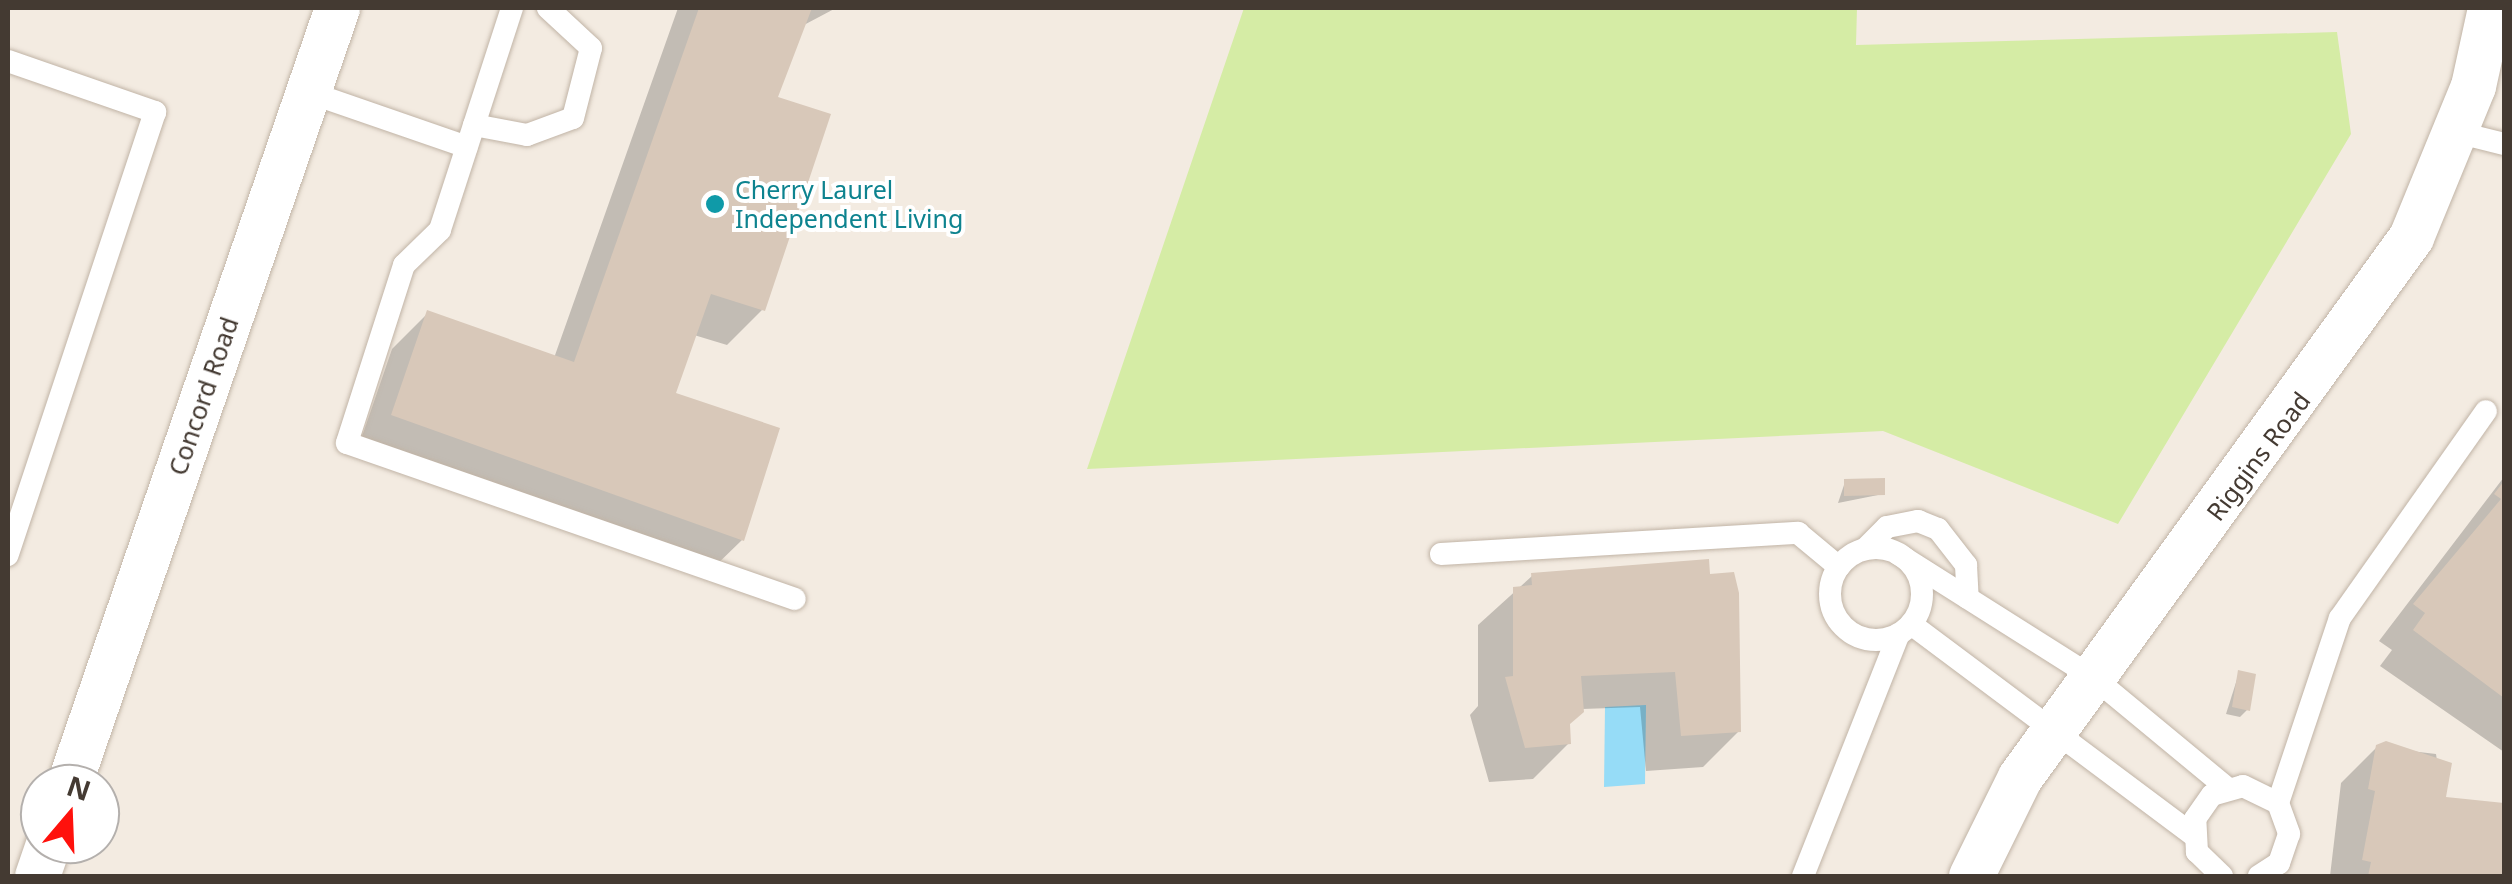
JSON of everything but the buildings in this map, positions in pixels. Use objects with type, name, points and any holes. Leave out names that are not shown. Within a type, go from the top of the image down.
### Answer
[{"type":"street","name":"Concord Road","points":[[75,764],[337,8]]},
{"type":"street","name":"Riggins Road","points":[[1971,876],[2057,727],[2372,303],[2456,132],[2490,8]]},
{"type":"lane","points":[[512,8],[440,230],[404,265],[346,443],[795,600]]},
{"type":"lane","points":[[308,92],[471,136],[527,135],[573,118],[591,48],[548,8]]},
{"type":"lane","points":[[8,61],[155,112],[8,555]]},
{"type":"lane","points":[[2456,132],[2504,144]]},
{"type":"lane","points":[[2259,876],[2286,850],[2278,803],[2340,618],[2486,411]]},
{"type":"lane","points":[[1968,598],[1966,565],[1938,529],[1918,521],[1887,527],[1839,567],[1830,598],[1844,626],[1868,640],[1905,629],[2057,727],[2194,836],[2209,873]]},
{"type":"lane","points":[[1440,554],[1798,533],[1839,567]]},
{"type":"lane","points":[[1865,549],[1898,554],[2094,678],[2226,788],[2265,792],[2278,803]]},
{"type":"lane","points":[[1804,876],[1923,592],[1898,554]]},
{"type":"lane","points":[[2194,836],[2201,807],[2226,788]]},
{"type":"green space","points":[[1244,8],[1857,8],[1856,45],[2337,32],[2351,134],[2118,524],[1883,431],[1087,469]]},
{"type":"water","points":[[1646,705],[1645,784],[1604,787],[1605,707]]},
{"type":"place","name":"Cherry Laurel Independent Living","points":[[715,204]]}]
